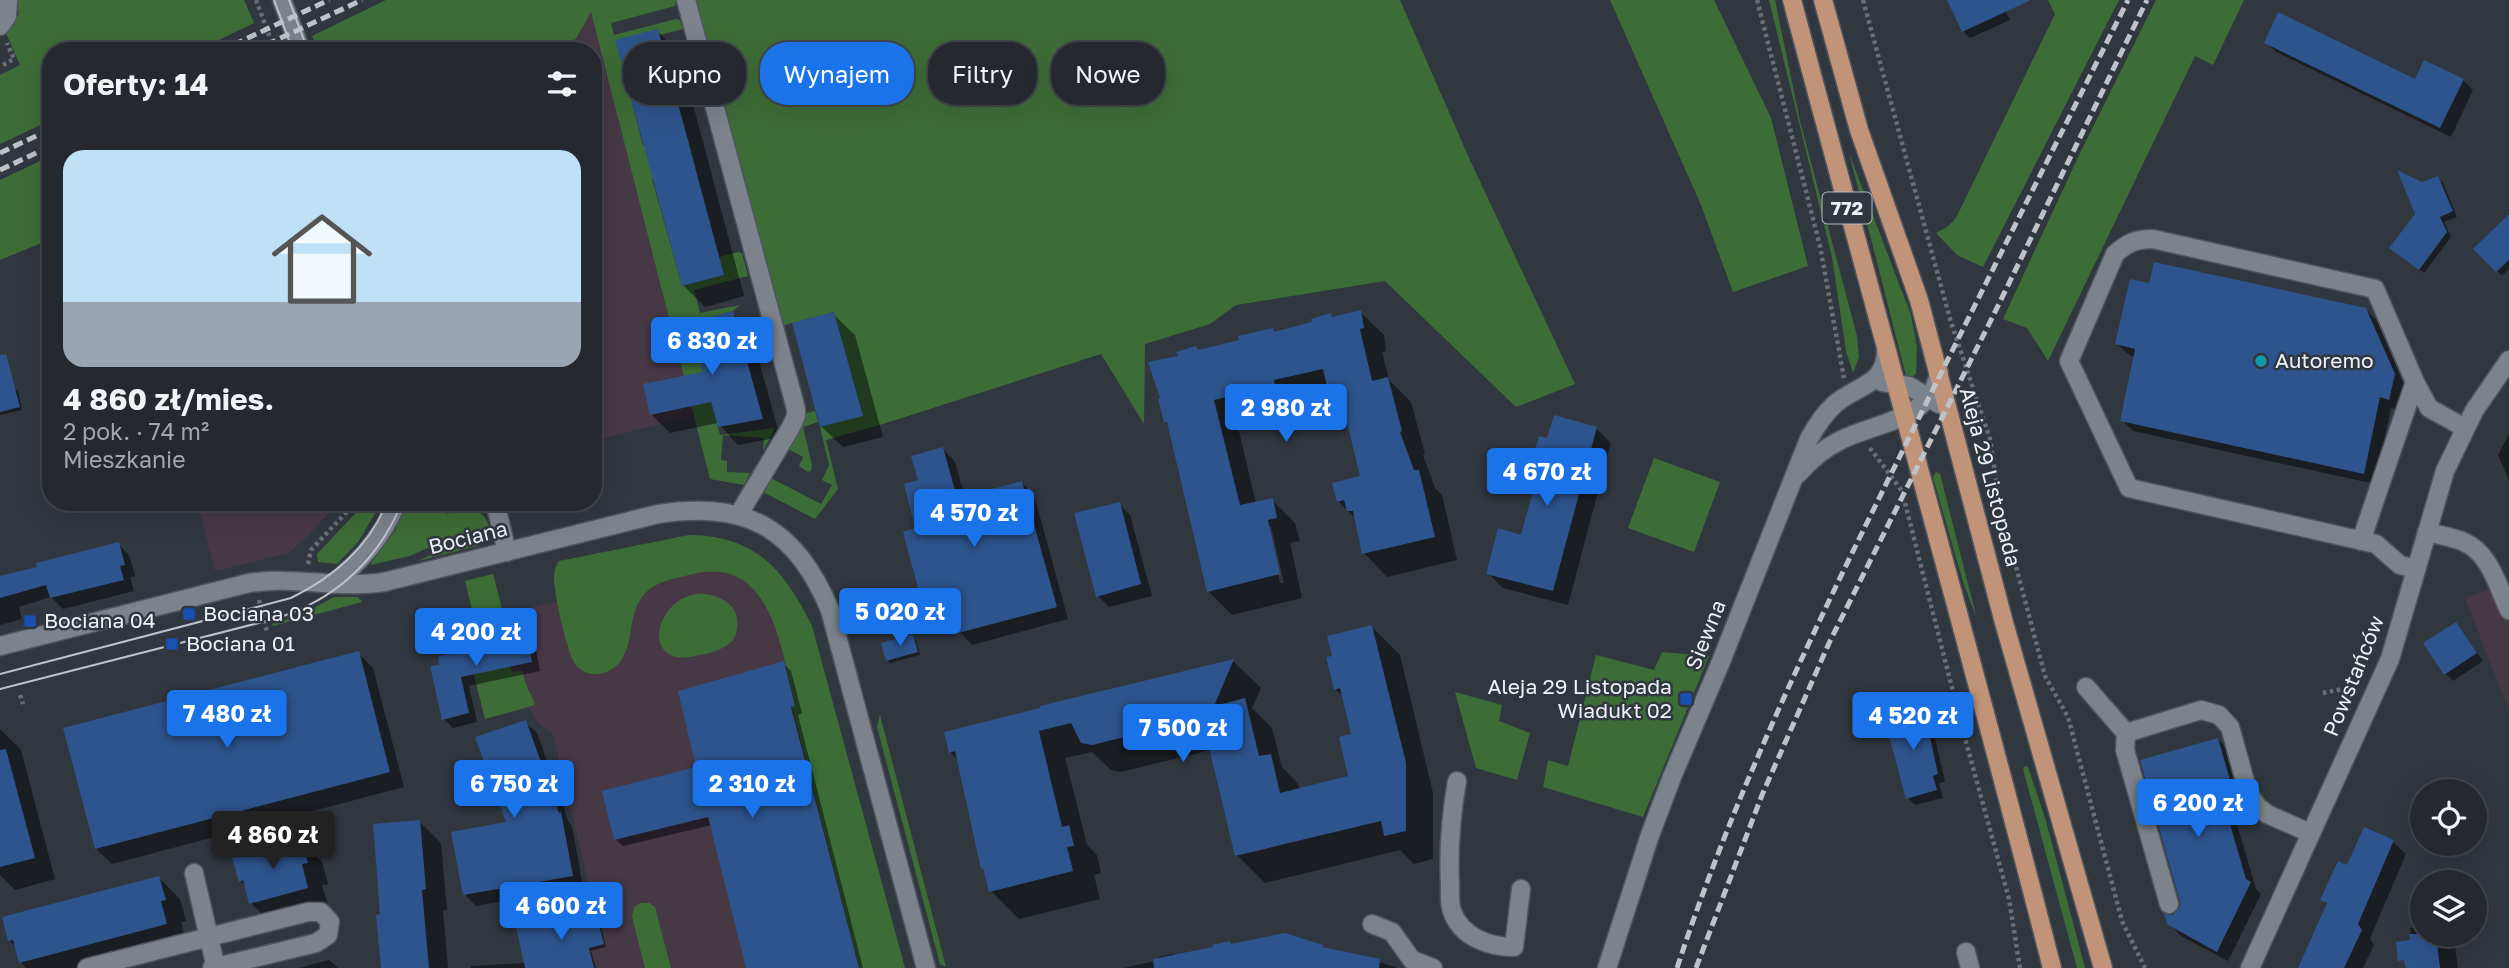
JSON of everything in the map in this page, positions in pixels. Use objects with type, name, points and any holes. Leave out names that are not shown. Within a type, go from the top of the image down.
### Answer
[{"type":"main road","name":"772","points":[[1792,0],[2002,773],[2052,968]]},
{"type":"main road","name":"Aleja 29 Listopada","points":[[1823,0],[1859,130],[1919,300],[2003,619],[2103,968]]},
{"type":"street","points":[[0,26],[7,16],[8,0]]},
{"type":"street","points":[[282,0],[298,42]]},
{"type":"street","points":[[686,0],[796,409],[791,427],[739,514]]},
{"type":"street","points":[[2416,569],[2400,565],[2376,544],[2129,488],[2069,361],[2115,254],[2127,243],[2152,239],[2375,289],[2415,382],[2430,408],[2465,428]]},
{"type":"street","name":"Siewna","points":[[1607,968],[1650,835],[1672,777],[1815,427],[1833,405],[1882,371],[1886,351]]},
{"type":"street","name":"Powstańców","points":[[2250,968],[2390,659],[2445,471],[2465,428],[2509,360]]},
{"type":"street","points":[[1930,397],[1939,372]]},
{"type":"street","name":"Siewna","points":[[1868,383],[1895,382],[1930,397],[1945,412],[1954,431]]},
{"type":"street","points":[[2361,541],[2415,382]]},
{"type":"street","name":"Siewna","points":[[1794,478],[1827,448],[1844,438],[1904,416],[1918,409],[1930,397]]},
{"type":"street","name":"Bociana","points":[[0,646],[249,583],[271,580],[363,585],[683,510],[720,510],[739,514],[770,529],[790,548],[810,571],[830,610],[926,968]]},
{"type":"street","points":[[332,584],[351,569],[373,545],[393,511]]},
{"type":"street","points":[[497,511],[507,552]]},
{"type":"street","points":[[2427,532],[2465,542],[2479,551],[2488,564],[2509,610]]},
{"type":"street","points":[[2086,687],[2126,733],[2125,750],[2169,904]]},
{"type":"street","points":[[2126,733],[2201,710],[2219,715],[2230,727],[2248,792],[2257,807],[2310,833]]},
{"type":"street","points":[[1457,780],[1449,825],[1451,911],[1464,931],[1484,943],[1514,947],[1521,889]]},
{"type":"street","points":[[87,968],[209,936],[315,911],[327,916],[330,922],[328,935],[316,943],[215,968],[209,936],[194,873]]},
{"type":"street","points":[[1371,924],[1392,932],[1412,960],[1433,968]]},
{"type":"path","points":[[256,0],[272,42]]},
{"type":"path","points":[[1757,0],[1820,246],[1843,377],[1849,394]]},
{"type":"path","points":[[1863,0],[1950,319],[1990,439],[2000,506],[2045,676],[2068,717],[2122,921],[2145,968]]},
{"type":"path","points":[[0,26],[14,59],[2,65]]},
{"type":"path","points":[[1863,431],[1873,453],[1901,487],[2007,891],[2020,968]]},
{"type":"path","points":[[308,564],[312,550],[348,511]]},
{"type":"path","points":[[2323,693],[2358,686]]},
{"type":"path","points":[[20,695],[23,704]]},
{"type":"shaded area","points":[[591,11],[599,42],[568,42],[576,39]]},
{"type":"shaded area","points":[[602,54],[694,415],[602,439]]},
{"type":"shaded area","points":[[199,511],[331,511],[288,553],[215,571]]},
{"type":"shaded area","points":[[734,557],[812,626],[898,968],[594,968],[589,948],[603,944],[553,734],[539,724],[529,708],[485,719],[466,643],[525,628],[521,610]]},
{"type":"shaded area","points":[[2509,581],[2509,711],[2465,598]]},
{"type":"green space","points":[[16,0],[244,0],[254,23],[215,42],[42,42],[42,124],[0,144],[0,75],[20,65],[6,33],[19,14]]},
{"type":"green space","points":[[386,0],[676,0],[675,6],[611,23],[614,35],[676,19],[680,20],[683,29],[660,35],[658,29],[616,41],[623,68],[623,105],[632,105],[643,146],[687,135],[695,167],[652,179],[682,286],[723,275],[719,257],[742,253],[748,276],[694,290],[700,313],[740,305],[733,311],[690,323],[720,435],[775,428],[763,451],[764,438],[723,435],[721,460],[727,461],[727,472],[750,473],[744,485],[710,479],[602,55],[602,42],[599,42],[591,12],[576,39],[568,42],[314,42],[312,36]]},
{"type":"green space","points":[[694,0],[1400,0],[1469,158],[1575,384],[1516,407],[1385,281],[1236,305],[1210,324],[1145,344],[1144,424],[1101,354],[826,440],[838,489],[815,519],[761,491],[769,477],[821,504],[832,485],[822,480],[829,465],[820,427],[863,416],[834,312],[781,326],[722,105],[746,105],[746,42],[705,42]]},
{"type":"green space","points":[[1610,0],[1714,0],[1771,118],[1808,266],[1733,292],[1701,205]]},
{"type":"green space","points":[[1769,0],[1775,0],[1800,121],[1857,336],[1859,357],[1853,373],[1846,351],[1832,257]]},
{"type":"green space","points":[[2048,0],[2119,0],[1983,267],[1957,255],[1936,233],[1956,218],[2055,14]]},
{"type":"green space","points":[[2156,0],[2244,0],[2213,65],[2195,56],[2048,361],[2027,328],[2003,319],[2080,153]]},
{"type":"green space","points":[[1849,153],[1911,315],[1917,347],[1916,374],[1911,378],[1906,375],[1904,368]]},
{"type":"green space","points":[[42,160],[42,243],[0,260],[0,180]]},
{"type":"green space","points":[[815,411],[818,422],[803,427],[812,465],[811,471],[808,472],[799,466],[803,457],[786,448],[802,414]]},
{"type":"green space","points":[[1654,458],[1720,482],[1694,552],[1628,528]]},
{"type":"green space","points":[[1936,472],[1940,474],[1977,619],[1963,582],[1933,477]]},
{"type":"green space","points":[[358,511],[377,511],[358,542],[337,564],[318,562],[317,554]]},
{"type":"green space","points":[[404,511],[445,511],[446,514],[478,512],[489,527],[449,538],[410,556],[370,565],[395,531]]},
{"type":"green space","points":[[689,535],[733,542],[766,560],[791,588],[812,626],[905,968],[859,968],[792,707],[795,706],[784,658],[768,610],[755,591],[739,578],[717,572],[689,575],[663,582],[646,592],[637,605],[625,654],[612,669],[597,674],[587,673],[575,664],[572,658],[554,583],[554,572],[559,561]]},
{"type":"green space","points":[[488,536],[478,546],[418,561],[450,546]]},
{"type":"green space","points":[[493,574],[508,632],[480,639],[486,671],[510,667],[513,672],[523,671],[535,705],[485,719],[466,643],[479,638],[465,581]]},
{"type":"green space","points":[[695,594],[711,595],[731,606],[737,620],[735,635],[730,643],[716,651],[690,657],[673,656],[661,645],[659,638],[662,622],[670,608],[678,601]]},
{"type":"green space","points":[[334,597],[358,597],[362,602],[273,626],[272,624],[301,615]]},
{"type":"green space","points":[[1662,652],[1709,656],[1643,817],[1543,787],[1548,760],[1568,766],[1596,655],[1654,670]]},
{"type":"green space","points":[[1455,692],[1502,705],[1499,721],[1530,733],[1517,780],[1476,768]]},
{"type":"green space","points":[[880,715],[946,967],[940,964],[877,727]]},
{"type":"green space","points":[[2028,767],[2046,821],[2085,968],[2077,968],[2023,769]]},
{"type":"green space","points":[[649,903],[655,907],[671,968],[645,968],[632,917],[634,907]]},
{"type":"building","points":[[1947,0],[2031,0],[1962,32]]},
{"type":"building","points":[[2278,12],[2415,79],[2424,60],[2464,79],[2440,128],[2264,43]]},
{"type":"building","points":[[658,29],[661,42],[623,42],[623,69],[615,40]]},
{"type":"building","points":[[633,105],[678,105],[724,275],[682,286]]},
{"type":"building","points":[[2397,170],[2422,182],[2438,176],[2453,211],[2440,217],[2447,232],[2419,270],[2389,248],[2415,214]]},
{"type":"building","points":[[2509,214],[2509,260],[2496,272],[2473,249]]},
{"type":"building","name":"Autoremo","points":[[2154,262],[2366,308],[2395,374],[2389,400],[2380,397],[2364,474],[2120,421],[2135,349],[2115,344],[2130,279],[2149,283]]},
{"type":"building","points":[[1361,310],[1364,328],[1360,329],[1372,381],[1388,377],[1402,431],[1400,432],[1414,470],[1419,470],[1435,537],[1362,554],[1353,511],[1347,511],[1344,500],[1337,502],[1332,483],[1360,476],[1339,389],[1328,391],[1323,369],[1274,380],[1275,386],[1214,400],[1240,505],[1273,498],[1277,518],[1268,520],[1280,574],[1207,592],[1167,422],[1164,422],[1158,399],[1160,398],[1148,362],[1178,356],[1176,352],[1196,346],[1198,350],[1239,340],[1238,336],[1273,328],[1274,332],[1312,322],[1311,319],[1331,313],[1332,317]]},
{"type":"building","points":[[733,311],[763,419],[718,427],[711,402],[650,415],[643,384],[703,372],[690,323]]},
{"type":"building","points":[[834,312],[863,416],[820,427],[792,323]]},
{"type":"building","points":[[6,354],[20,407],[0,412],[0,355]]},
{"type":"building","points":[[1554,415],[1597,427],[1553,591],[1486,574],[1498,528],[1521,535],[1540,466],[1531,464],[1539,436],[1547,438]]},
{"type":"building","points":[[943,447],[957,498],[1022,481],[1057,607],[958,633],[951,606],[925,614],[903,532],[915,528],[904,484],[918,480],[911,456]]},
{"type":"building","points":[[1120,502],[1141,584],[1096,597],[1074,513]]},
{"type":"building","points":[[119,542],[125,565],[120,566],[124,580],[50,598],[46,585],[0,598],[0,576],[37,567],[36,563]]},
{"type":"building","points":[[2456,622],[2477,653],[2444,675],[2423,643]]},
{"type":"building","points":[[1372,625],[1406,763],[1406,831],[1384,836],[1381,821],[1235,856],[1202,718],[1092,745],[1081,743],[1071,723],[1039,731],[1062,827],[1069,825],[1074,846],[1067,847],[1073,871],[989,892],[983,868],[981,869],[955,751],[949,753],[944,732],[1234,659],[1214,706],[1245,698],[1259,756],[1271,754],[1280,793],[1348,776],[1339,737],[1351,734],[1340,688],[1334,690],[1326,657],[1332,656],[1327,636]]},
{"type":"building","points":[[525,628],[532,662],[461,677],[469,713],[442,720],[430,666],[439,665],[438,656],[482,650],[479,639]]},
{"type":"building","points":[[913,634],[918,652],[886,661],[881,643]]},
{"type":"building","points":[[359,651],[390,772],[95,849],[63,728]]},
{"type":"building","points":[[784,661],[795,706],[791,707],[859,968],[746,968],[708,817],[614,840],[602,791],[696,767],[678,691]]},
{"type":"building","points":[[1919,709],[1920,716],[1925,715],[1938,774],[1933,776],[1937,790],[1906,799],[1884,717]]},
{"type":"building","points":[[526,720],[559,813],[561,812],[573,876],[463,895],[451,832],[506,822],[475,737]]},
{"type":"building","points":[[2218,738],[2230,780],[2218,783],[2246,879],[2251,882],[2217,952],[2168,925],[2164,914],[2173,915],[2181,905],[2140,760]]},
{"type":"building","points":[[6,749],[35,858],[0,867],[0,750]]},
{"type":"building","points":[[420,820],[426,889],[422,890],[429,968],[381,968],[373,824]]},
{"type":"building","points":[[2364,827],[2394,840],[2358,924],[2362,930],[2344,968],[2298,968],[2327,903],[2320,900],[2338,861],[2347,865]]},
{"type":"building","points":[[301,839],[308,863],[302,864],[308,888],[249,904],[243,880],[239,882],[232,858]]},
{"type":"building","points":[[159,876],[166,900],[161,901],[167,924],[19,963],[13,940],[8,941],[2,917]]},
{"type":"building","points":[[595,909],[604,944],[589,948],[594,968],[525,968],[516,927]]},
{"type":"building","points":[[1285,933],[1323,945],[1322,947],[1380,959],[1379,968],[1154,968],[1153,959],[1230,941],[1231,944]]},
{"type":"building","points":[[2410,940],[2410,947],[2438,947],[2440,968],[2406,968],[2404,960],[2398,961],[2396,942]]},
{"type":"tram line","points":[[274,0],[290,42]]},
{"type":"tram line","points":[[289,0],[305,42]]},
{"type":"tram line","points":[[0,674],[291,598],[322,580],[348,559],[360,547],[382,511]]},
{"type":"tram line","points":[[0,689],[274,619],[296,611],[316,601],[352,576],[381,542],[398,511]]},
{"type":"railway","points":[[239,42],[329,0]]},
{"type":"railway","points":[[272,42],[362,0]]},
{"type":"railway","points":[[1677,968],[1751,772],[1808,645],[2128,0]]},
{"type":"railway","points":[[1696,968],[1762,795],[1830,641],[2147,0]]},
{"type":"railway","points":[[0,153],[42,133]]},
{"type":"railway","points":[[0,170],[42,150]]},
{"type":"place","name":"Autoremo","points":[[2261,361]]},
{"type":"place","name":"Bociana 03","points":[[189,614]]},
{"type":"place","name":"Bociana 04","points":[[30,621]]},
{"type":"place","name":"Bociana 01","points":[[172,644]]},
{"type":"place","name":"Aleja 29 Listopada Wiadukt 02","points":[[1686,699]]}]
